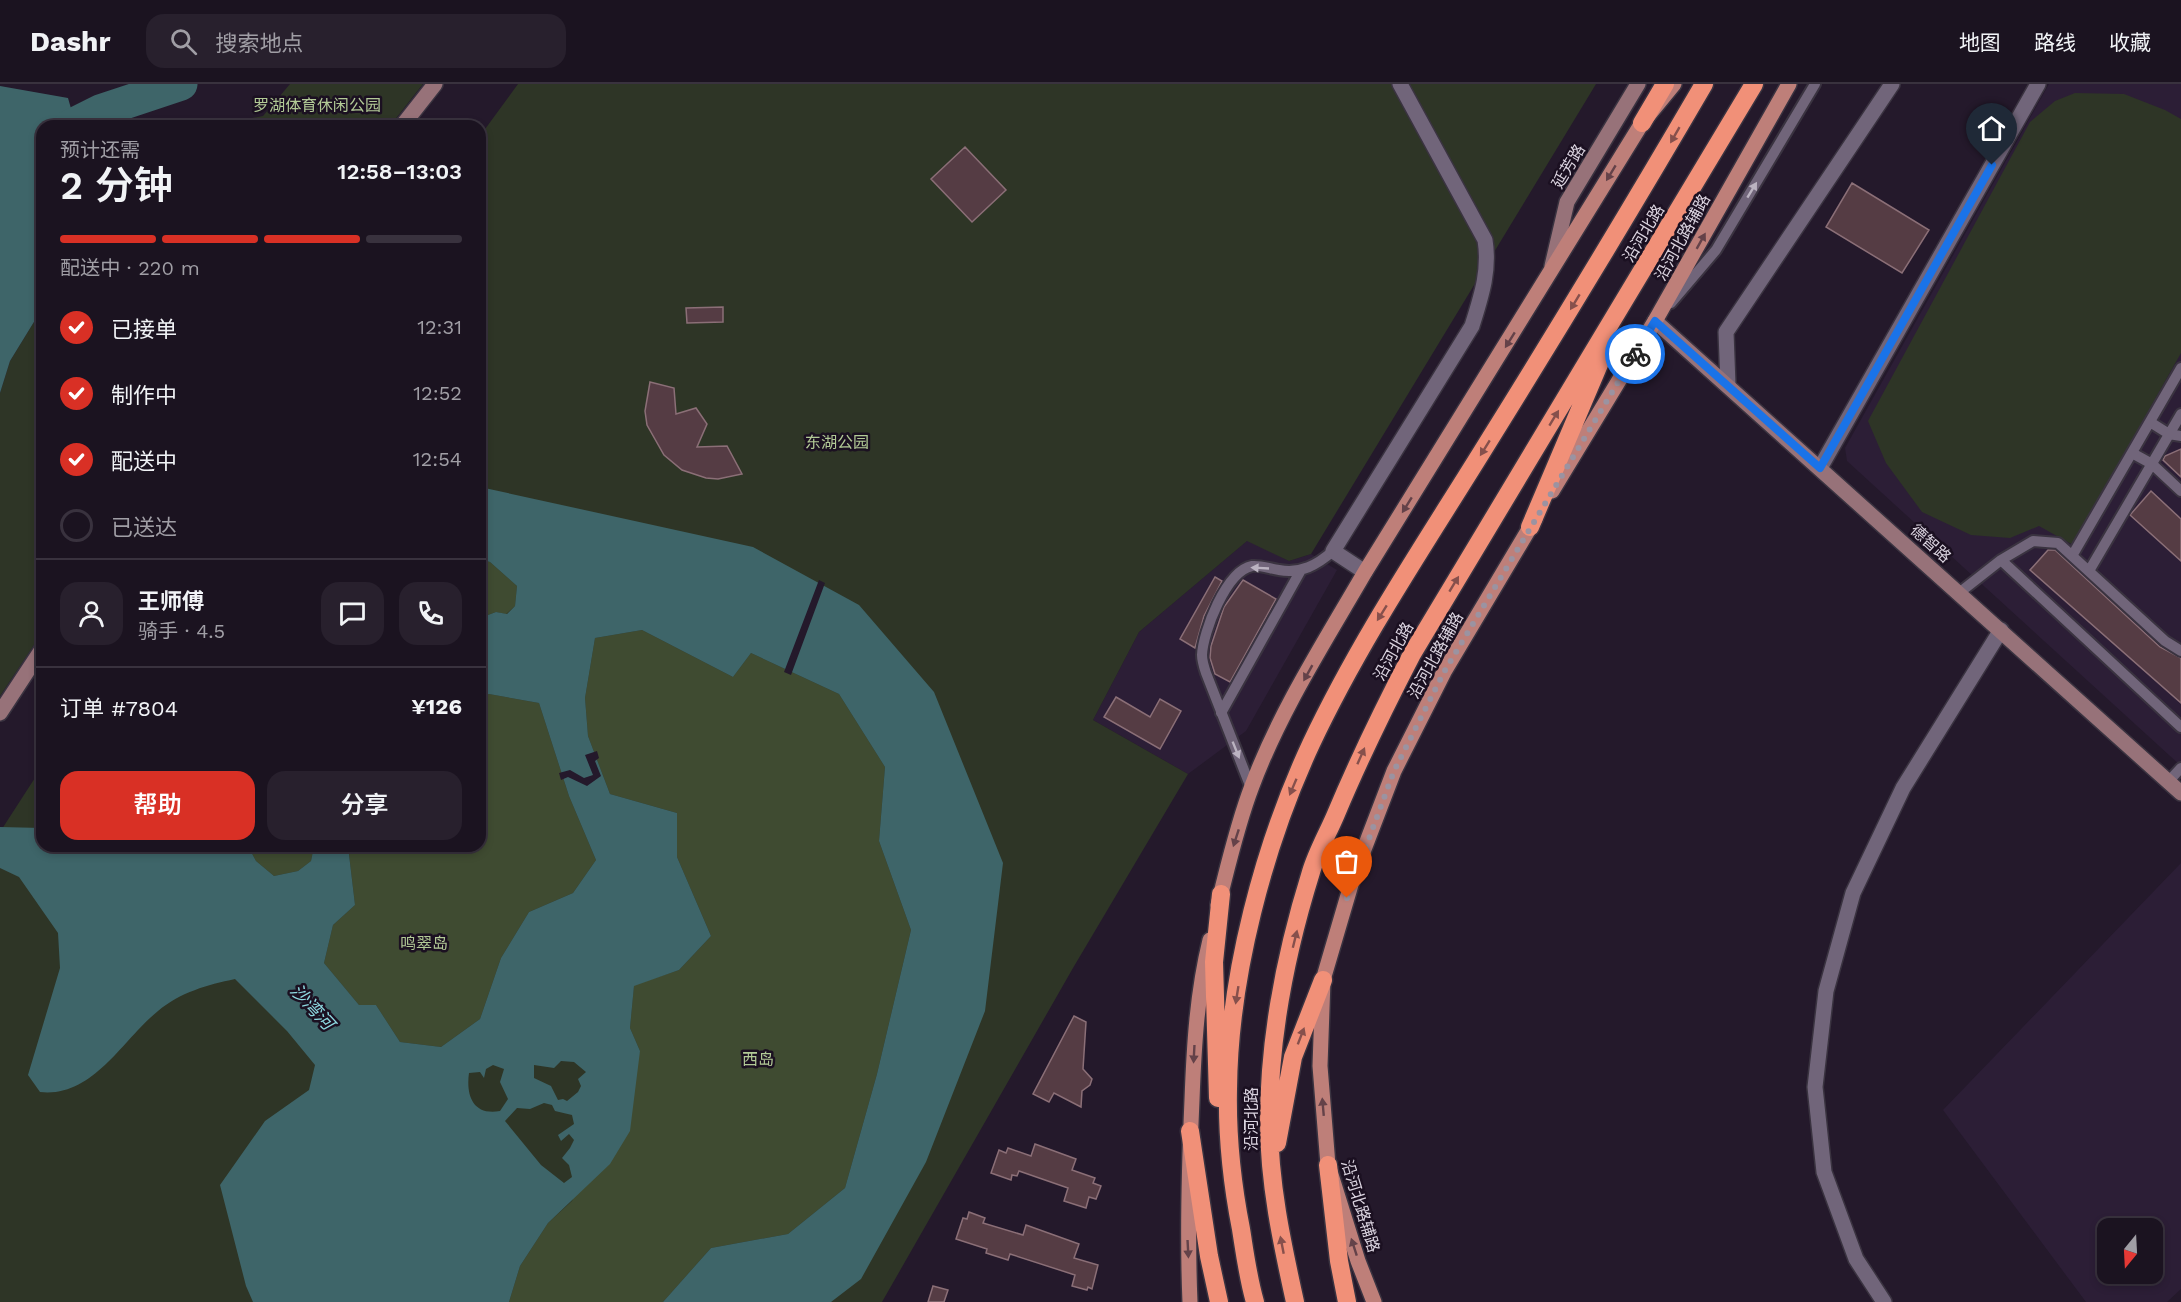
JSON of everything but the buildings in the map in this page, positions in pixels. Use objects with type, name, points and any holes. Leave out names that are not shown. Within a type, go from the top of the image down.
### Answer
[{"type":"highway","points":[[1642,123],[1665,84]]},
{"type":"highway","name":"沿河北路","points":[[1256,1302],[1233,1187],[1228,1087],[1237,992],[1266,861],[1284,807],[1311,745],[1368,636],[1549,344],[1704,84]]},
{"type":"highway","name":"沿河北路","points":[[1295,1302],[1281,1240],[1272,1175],[1270,1090],[1281,995],[1311,871],[1362,752],[1412,654],[1754,84]]},
{"type":"highway","points":[[1530,527],[1628,296]]},
{"type":"highway","points":[[1221,894],[1214,962],[1215,1066],[1219,1118],[1233,1187]]},
{"type":"highway","points":[[1272,1175],[1293,1057],[1323,980]]},
{"type":"highway","points":[[1190,1131],[1209,1256],[1219,1302]]},
{"type":"highway","points":[[1328,1165],[1338,1261],[1347,1302]]},
{"type":"main road","points":[[1190,1302],[1187,1237],[1190,1131],[1200,992],[1221,894],[1251,788],[1275,733],[1365,572],[1642,123],[1674,84]]},
{"type":"main road","name":"沿河北路辅路","points":[[1374,1302],[1358,1261],[1328,1165],[1320,1066],[1323,980],[1353,878],[1394,771],[1444,672],[1655,321],[1789,84]]},
{"type":"street","points":[[407,120],[435,84]]},
{"type":"street","points":[[1365,572],[1333,551],[1472,326],[1483,290],[1488,260],[1485,240],[1400,84]]},
{"type":"street","name":"延芳路","points":[[1550,275],[1567,202],[1638,84]]},
{"type":"street","points":[[1728,385],[1726,332],[1892,84]]},
{"type":"street","points":[[1820,468],[2038,84]]},
{"type":"street","name":"德智路","points":[[1655,321],[2181,793]]},
{"type":"street","points":[[1884,1302],[1856,1259],[1824,1172],[1815,1087],[1826,991],[1852,893],[1903,788],[2001,630]]},
{"type":"street","points":[[0,713],[36,658]]},
{"type":"lane","points":[[1655,321],[1716,250],[1815,84]]},
{"type":"lane","points":[[2072,556],[2181,368]]},
{"type":"lane","points":[[2089,572],[2181,414]]},
{"type":"lane","points":[[2150,422],[2169,434],[2181,436]]},
{"type":"lane","points":[[2132,453],[2152,464],[2181,491]]},
{"type":"lane","points":[[1959,593],[2001,560],[2033,541],[2058,543],[2166,641],[2181,651]]},
{"type":"lane","points":[[1251,788],[1206,673],[1202,656],[1208,624],[1230,583],[1239,572],[1252,566],[1282,571],[1301,570],[1317,565],[1333,551]]},
{"type":"lane","points":[[2001,560],[2181,727]]},
{"type":"lane","points":[[1221,713],[1301,570]]},
{"type":"lane","points":[[2168,782],[2181,768]]},
{"type":"shaded area","points":[[2049,84],[2181,84],[2181,766],[1847,461],[1845,448]]},
{"type":"shaded area","points":[[1248,540],[1289,561],[1311,554],[1337,570],[1246,731],[1188,774],[1093,720],[1139,632]]},
{"type":"shaded area","points":[[2181,863],[2181,1289],[2167,1302],[2086,1302],[1943,1110]]},
{"type":"green space","name":"罗湖体育休闲公园","points":[[290,84],[423,84],[395,120],[242,120],[263,116]]},
{"type":"green space","name":"东湖公园","points":[[518,84],[1596,84],[1311,554],[1289,561],[1247,541],[1139,632],[1093,720],[1188,774],[1073,968],[882,1302],[0,1302],[0,832],[36,776],[36,852],[486,852],[486,128]]},
{"type":"green space","points":[[2075,93],[2124,94],[2165,110],[2181,119],[2181,353],[2073,545],[2039,526],[2010,538],[1971,535],[1922,512],[1886,463],[1868,421],[2030,122],[2055,101]]},
{"type":"green space","points":[[36,319],[36,642],[0,696],[0,393],[10,361]]},
{"type":"green space","points":[[486,561],[517,586],[515,606],[506,614],[496,612],[486,616]]},
{"type":"green space","name":"西岛","points":[[642,630],[733,677],[751,653],[839,694],[885,767],[879,841],[911,930],[877,1074],[845,1188],[788,1234],[711,1248],[663,1302],[509,1302],[520,1266],[548,1223],[572,1201],[640,1051],[630,1028],[634,985],[679,970],[711,936],[677,857],[677,813],[610,794],[588,736],[585,698],[595,638]]},
{"type":"green space","name":"鸣翠岛","points":[[486,695],[539,703],[569,796],[596,860],[573,893],[529,912],[501,958],[480,1019],[441,1047],[400,1042],[376,1005],[359,1005],[324,963],[333,925],[355,905],[349,852],[486,852]]},
{"type":"green space","points":[[251,852],[313,852],[311,861],[298,871],[274,876],[256,861]]},
{"type":"water","points":[[0,86],[68,98],[74,120],[36,120],[36,319],[10,361],[0,393]]},
{"type":"water","points":[[486,488],[753,547],[859,605],[934,692],[1003,863],[985,1011],[926,1162],[861,1279],[831,1302],[663,1302],[711,1248],[788,1234],[845,1188],[877,1074],[911,930],[879,841],[885,767],[839,694],[751,653],[733,677],[642,630],[595,638],[585,698],[588,736],[610,794],[677,813],[677,857],[711,936],[679,970],[634,986],[630,1028],[640,1051],[630,1131],[610,1164],[548,1223],[520,1266],[509,1302],[253,1302],[246,1286],[220,1185],[265,1121],[309,1090],[315,1065],[287,1031],[235,979],[195,990],[167,1004],[145,1023],[105,1065],[76,1086],[59,1091],[40,1092],[28,1075],[60,968],[58,933],[19,877],[0,868],[0,827],[36,828],[36,852],[251,852],[256,861],[274,876],[298,871],[311,861],[313,852],[349,852],[355,905],[333,925],[324,963],[359,1005],[376,1005],[400,1042],[441,1047],[480,1019],[501,958],[529,912],[573,893],[596,860],[569,796],[539,703],[486,695],[486,616],[496,612],[507,614],[515,606],[517,586],[486,561]],"holes":[[[561,1061],[574,1062],[586,1072],[578,1079],[581,1086],[578,1092],[567,1101],[558,1100],[551,1086],[534,1078],[534,1065],[554,1068]],[[493,1065],[504,1069],[500,1082],[508,1099],[500,1111],[491,1112],[477,1107],[473,1102],[468,1081],[469,1073],[480,1072],[484,1078],[486,1069]],[[544,1103],[552,1105],[555,1111],[572,1115],[574,1124],[558,1135],[561,1141],[569,1134],[574,1140],[562,1158],[569,1165],[572,1177],[564,1183],[541,1165],[505,1121],[517,1108],[530,1109]]]},
{"type":"pier","points":[[819,580],[825,583],[791,675],[784,672]]},
{"type":"pier","points":[[597,751],[599,758],[595,761],[601,776],[587,786],[568,777],[561,780],[559,773],[570,770],[584,778],[593,775],[585,755]]},
{"type":"waterway","name":"沙湾河","points":[[82,120],[100,111],[181,84]]},
{"type":"way so far","points":[[1347,898],[1394,771],[1444,672],[1635,354]]},
{"type":"route","points":[[1635,354],[1655,321],[1820,468],[1992,165]]}]
